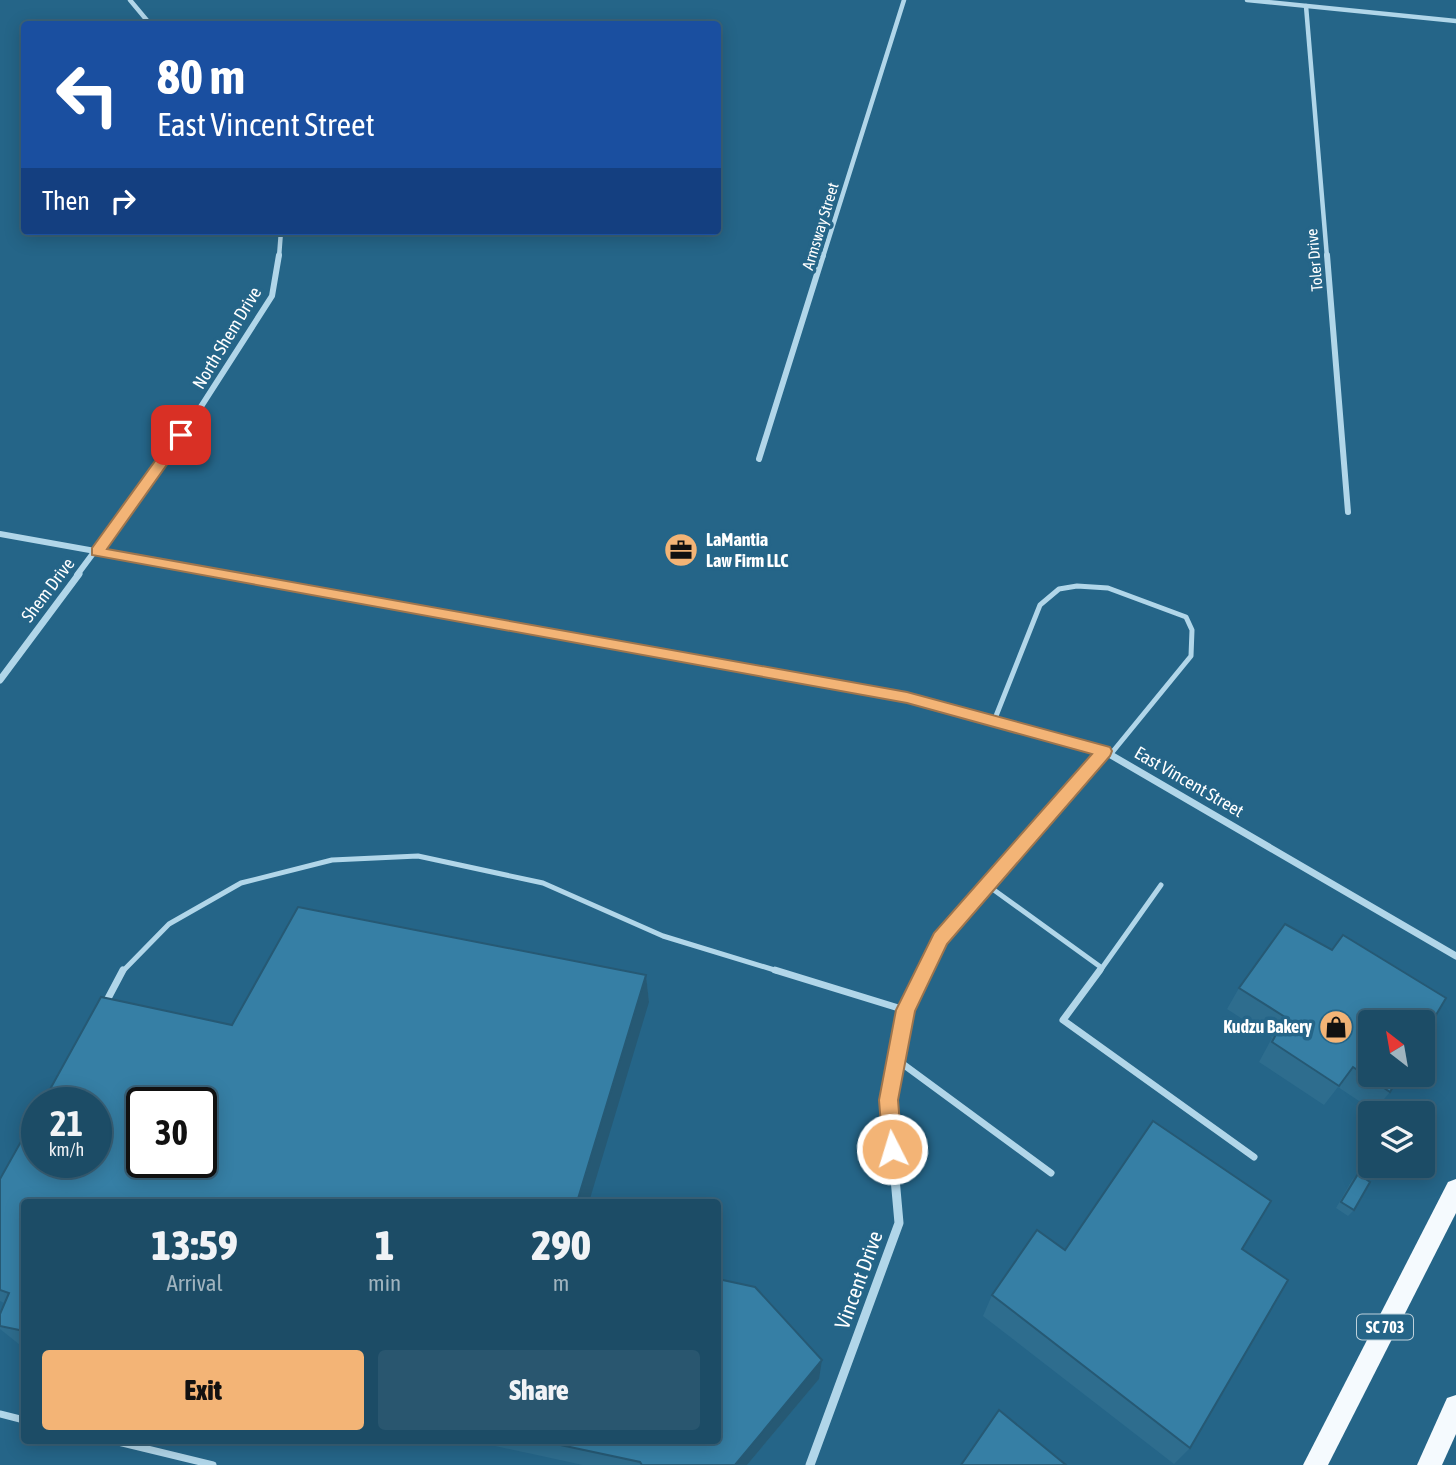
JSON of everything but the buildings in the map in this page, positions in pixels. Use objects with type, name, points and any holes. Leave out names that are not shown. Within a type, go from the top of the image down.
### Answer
[{"type":"main road","name":"SC 703","points":[[1315,1465],[1456,1190]]},
{"type":"main road","points":[[1429,1465],[1456,1407]]},
{"type":"street","points":[[130,0],[148,21]]},
{"type":"street","name":"Armsway Street","points":[[760,459],[904,0]]},
{"type":"street","points":[[1247,0],[1456,22]]},
{"type":"street","name":"Toler Drive","points":[[1306,6],[1348,512]]},
{"type":"street","name":"North Shem Drive","points":[[97,552],[195,415],[272,296],[281,235]]},
{"type":"street","points":[[0,534],[97,552]]},
{"type":"street","name":"Shem Drive","points":[[0,680],[97,552]]},
{"type":"street","name":"East Vincent Street","points":[[97,552],[907,698],[1107,753],[1456,956]]},
{"type":"street","name":"Vincent Drive","points":[[810,1465],[899,1223],[888,1100],[905,1010],[940,938],[1107,753]]},
{"type":"lane","points":[[994,721],[1040,605],[1059,589],[1077,586],[1108,588],[1186,617],[1192,630],[1191,656],[1107,753]]},
{"type":"lane","points":[[104,1006],[123,970],[169,923],[241,883],[332,860],[418,856],[543,883],[663,936],[905,1010]]},
{"type":"lane","points":[[987,885],[1102,968]]},
{"type":"lane","points":[[1161,885],[1063,1020],[1254,1157]]},
{"type":"lane","points":[[896,1059],[1051,1173]]},
{"type":"lane","points":[[0,1414],[21,1419]]},
{"type":"lane","points":[[126,1444],[213,1465]]},
{"type":"place","name":"LaMantia Law Firm LLC","points":[[681,550]]},
{"type":"place","name":"Kudzu Bakery","points":[[1336,1027]]},
{"type":"route","points":[[181,435],[97,552],[907,698],[1104,751],[940,938],[905,1010],[888,1100],[892,1149]]}]
